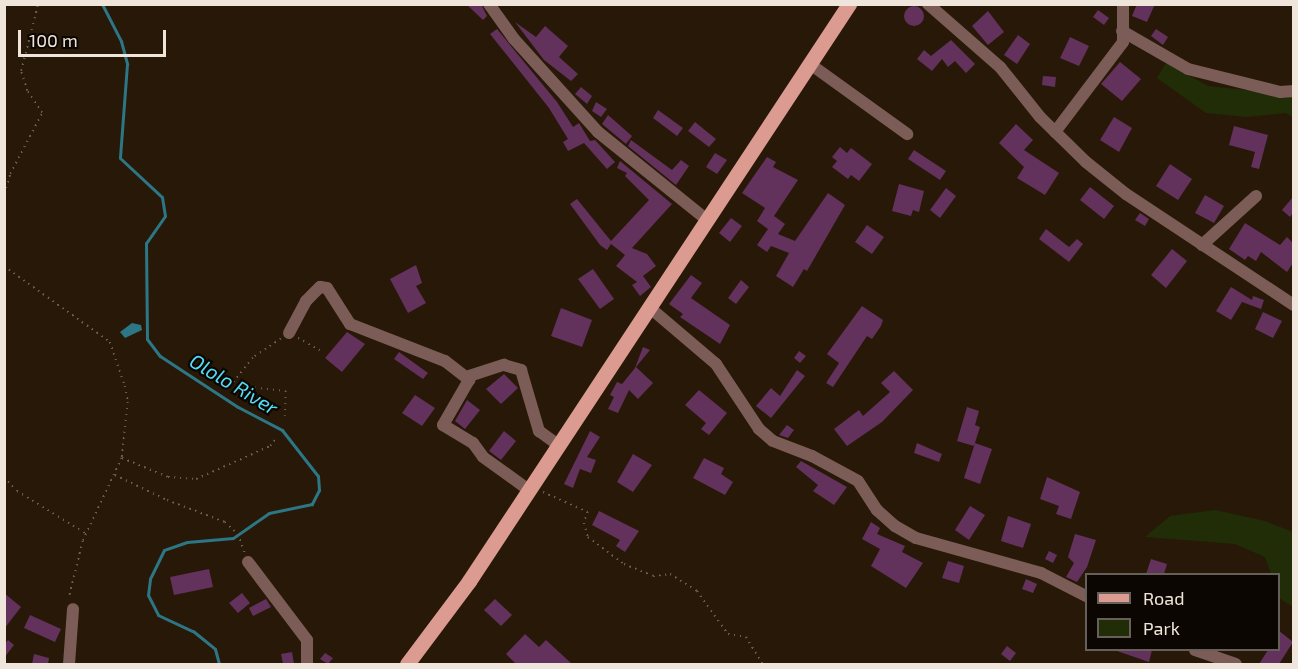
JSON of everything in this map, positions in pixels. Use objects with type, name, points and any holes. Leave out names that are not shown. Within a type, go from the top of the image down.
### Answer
[{"type":"main road","points":[[407,664],[530,488],[849,4]]},
{"type":"street","points":[[489,4],[514,39],[598,132],[707,220]]},
{"type":"street","points":[[928,4],[1000,67],[1055,132],[1126,194],[1293,305]]},
{"type":"street","points":[[1055,132],[1123,42],[1123,4]]},
{"type":"street","points":[[1122,31],[1188,69],[1280,92],[1293,91]]},
{"type":"street","points":[[810,64],[907,134]]},
{"type":"street","points":[[1202,245],[1256,196]]},
{"type":"street","points":[[289,333],[306,301],[320,287],[327,288],[350,324],[445,361],[469,380],[443,425],[473,442],[483,457],[530,488]]},
{"type":"street","points":[[650,307],[716,364],[759,429],[773,441],[812,456],[858,481],[877,510],[895,526],[916,538],[1041,573],[1085,595]]},
{"type":"street","points":[[466,377],[504,365],[520,370],[539,431],[558,445]]},
{"type":"street","points":[[248,562],[307,640],[308,664]]},
{"type":"street","points":[[69,664],[73,609]]},
{"type":"street","points":[[1198,651],[1236,664]]},
{"type":"path","points":[[4,194],[10,174],[42,113],[27,91],[21,70],[38,4]]},
{"type":"path","points":[[4,266],[110,342],[128,402],[122,458],[116,475],[86,534],[69,596],[73,609]]},
{"type":"path","points":[[285,416],[286,391],[231,385],[253,358],[289,333],[320,350]]},
{"type":"path","points":[[122,458],[168,477],[196,479],[270,446],[278,436]]},
{"type":"path","points":[[116,475],[167,500],[225,522],[238,534],[248,562]]},
{"type":"path","points":[[4,477],[17,491],[86,534]]},
{"type":"path","points":[[530,488],[588,512],[584,523],[588,537],[624,564],[653,576],[670,574],[697,591],[728,634],[746,637],[763,664]]},
{"type":"green space","points":[[1166,63],[1208,86],[1293,95],[1293,117],[1286,113],[1247,117],[1206,113],[1157,78]]},
{"type":"green space","points":[[1215,510],[1265,521],[1293,532],[1293,607],[1280,599],[1280,573],[1271,573],[1265,557],[1235,544],[1145,537],[1170,516]]},
{"type":"water","points":[[132,323],[141,325],[142,330],[125,338],[120,332]]},
{"type":"building","points":[[466,4],[481,4],[487,16],[483,20]]},
{"type":"building","points":[[1137,4],[1155,4],[1147,22],[1132,16]]},
{"type":"building","points":[[914,6],[921,9],[924,16],[921,23],[914,26],[907,23],[904,16],[907,9]]},
{"type":"building","points":[[1098,10],[1109,18],[1104,25],[1093,17]]},
{"type":"building","points":[[988,11],[1004,32],[988,45],[972,26]]},
{"type":"building","points":[[515,22],[536,37],[545,26],[568,46],[559,57],[578,74],[571,81],[544,60]]},
{"type":"building","points":[[497,29],[557,102],[573,127],[579,123],[590,141],[595,140],[615,162],[607,169],[584,143],[568,151],[563,142],[568,139],[549,108],[490,34]]},
{"type":"building","points":[[1156,29],[1168,37],[1163,45],[1151,36]]},
{"type":"building","points":[[1018,35],[1030,44],[1017,64],[1004,55]]},
{"type":"building","points":[[1070,37],[1089,46],[1079,66],[1060,58]]},
{"type":"building","points":[[951,40],[975,64],[966,73],[955,61],[948,67],[942,59],[932,71],[917,59],[924,50],[931,56]]},
{"type":"building","points":[[1120,62],[1141,79],[1122,101],[1101,84]]},
{"type":"building","points":[[1043,76],[1056,77],[1055,87],[1042,85]]},
{"type":"building","points":[[581,87],[592,96],[587,104],[575,94]]},
{"type":"building","points":[[596,102],[607,109],[601,117],[592,111]]},
{"type":"building","points":[[658,110],[683,128],[677,136],[653,118]]},
{"type":"building","points":[[608,115],[632,136],[626,144],[602,124]]},
{"type":"building","points":[[1114,117],[1132,128],[1119,152],[1100,140]]},
{"type":"building","points":[[695,122],[716,139],[709,147],[688,131]]},
{"type":"building","points":[[1016,124],[1033,140],[1024,150],[1059,173],[1045,195],[1017,178],[1024,167],[999,143]]},
{"type":"building","points":[[1234,126],[1268,135],[1259,169],[1251,167],[1255,152],[1229,145]]},
{"type":"building","points":[[631,140],[672,170],[681,160],[689,166],[676,185],[628,146]]},
{"type":"building","points":[[840,147],[847,153],[851,148],[872,164],[859,181],[851,175],[848,179],[832,167],[837,161],[832,157]]},
{"type":"building","points":[[914,150],[946,171],[940,180],[908,159]]},
{"type":"building","points":[[715,153],[727,160],[717,174],[706,167]]},
{"type":"building","points":[[767,157],[776,162],[773,167],[798,180],[774,216],[785,224],[778,234],[795,241],[828,193],[845,205],[807,271],[804,269],[793,287],[776,276],[789,253],[771,246],[767,252],[757,245],[768,229],[757,221],[765,208],[742,193]]},
{"type":"building","points":[[620,161],[672,204],[632,248],[647,254],[656,266],[643,276],[651,287],[640,296],[632,285],[637,282],[616,266],[625,255],[611,244],[607,250],[600,245],[570,204],[577,199],[611,241],[649,200],[625,176],[627,173],[617,168]]},
{"type":"building","points":[[1170,164],[1192,179],[1178,200],[1156,186]]},
{"type":"building","points":[[899,184],[924,191],[919,212],[913,210],[911,216],[892,211]]},
{"type":"building","points":[[1090,187],[1114,206],[1104,219],[1080,200]]},
{"type":"building","points":[[946,188],[956,196],[940,218],[930,210]]},
{"type":"building","points":[[1205,195],[1224,206],[1214,223],[1195,213]]},
{"type":"building","points":[[1293,197],[1293,213],[1290,217],[1282,210]]},
{"type":"building","points":[[1140,213],[1149,219],[1145,226],[1135,220]]},
{"type":"building","points":[[731,218],[742,226],[730,242],[719,233]]},
{"type":"building","points":[[1245,223],[1280,245],[1287,237],[1293,243],[1293,263],[1287,272],[1261,252],[1256,261],[1248,256],[1245,260],[1229,249]]},
{"type":"building","points":[[867,225],[884,237],[872,254],[855,242]]},
{"type":"building","points":[[1046,229],[1069,247],[1077,239],[1083,244],[1069,262],[1039,239]]},
{"type":"building","points":[[1172,249],[1187,261],[1166,288],[1151,275]]},
{"type":"building","points":[[416,265],[422,283],[416,286],[426,303],[408,313],[390,279]]},
{"type":"building","points":[[593,269],[614,299],[600,309],[578,279]]},
{"type":"building","points":[[691,275],[702,283],[691,298],[730,325],[720,344],[680,317],[683,314],[669,304]]},
{"type":"building","points":[[741,280],[749,287],[736,304],[728,298]]},
{"type":"building","points":[[1231,287],[1252,300],[1253,296],[1264,300],[1261,309],[1242,302],[1231,320],[1216,311]]},
{"type":"building","points":[[862,306],[883,320],[881,326],[872,339],[867,336],[833,387],[826,383],[839,363],[827,354]]},
{"type":"building","points":[[561,308],[592,320],[582,347],[551,336]]},
{"type":"building","points":[[1263,312],[1282,321],[1273,338],[1255,329]]},
{"type":"building","points":[[347,332],[365,344],[342,372],[325,358]]},
{"type":"building","points":[[643,347],[650,350],[636,367],[653,383],[638,399],[629,390],[618,413],[608,409],[614,397],[610,395],[617,382],[622,384],[635,368]]},
{"type":"building","points":[[799,351],[806,356],[800,363],[794,358]]},
{"type":"building","points":[[399,352],[428,373],[423,379],[394,359]]},
{"type":"building","points":[[797,370],[805,376],[771,418],[756,406],[771,388],[780,396]]},
{"type":"building","points":[[894,371],[913,390],[882,422],[847,446],[834,429],[859,410],[863,416],[890,392],[881,383]]},
{"type":"building","points":[[504,374],[518,388],[501,404],[486,389]]},
{"type":"building","points":[[699,390],[727,413],[709,435],[701,429],[706,423],[685,405]]},
{"type":"building","points":[[415,395],[435,408],[422,426],[402,413]]},
{"type":"building","points":[[467,400],[480,410],[465,429],[455,421]]},
{"type":"building","points":[[967,407],[979,411],[975,425],[980,427],[974,446],[957,441]]},
{"type":"building","points":[[787,425],[794,430],[788,438],[779,435]]},
{"type":"building","points":[[504,431],[516,441],[501,460],[489,451]]},
{"type":"building","points":[[590,431],[600,437],[587,457],[596,460],[591,473],[580,469],[573,488],[564,484]]},
{"type":"building","points":[[917,443],[942,454],[939,462],[914,453]]},
{"type":"building","points":[[975,443],[992,449],[980,484],[964,478]]},
{"type":"building","points":[[633,454],[652,465],[633,492],[617,482]]},
{"type":"building","points":[[704,458],[724,468],[721,474],[733,482],[725,495],[693,478]]},
{"type":"building","points":[[801,461],[847,487],[834,505],[813,491],[818,485],[796,467]]},
{"type":"building","points":[[1047,477],[1080,492],[1071,519],[1056,514],[1059,506],[1040,499]]},
{"type":"building","points":[[970,506],[985,515],[969,540],[955,530]]},
{"type":"building","points":[[599,511],[639,531],[625,552],[616,546],[620,540],[592,525]]},
{"type":"building","points":[[1008,516],[1031,524],[1023,548],[1001,541]]},
{"type":"building","points":[[871,522],[880,528],[877,534],[905,546],[902,552],[923,563],[906,588],[871,566],[880,549],[862,539]]},
{"type":"building","points":[[1075,534],[1096,540],[1087,567],[1077,582],[1066,577],[1074,563],[1068,557]]},
{"type":"building","points":[[1049,551],[1057,555],[1053,563],[1045,559]]},
{"type":"building","points":[[1151,559],[1167,564],[1164,573],[1146,573]]},
{"type":"building","points":[[948,561],[964,566],[959,583],[942,578]]},
{"type":"building","points":[[209,569],[213,587],[174,595],[170,577]]},
{"type":"building","points":[[1026,579],[1037,584],[1033,593],[1022,589]]},
{"type":"building","points":[[4,593],[21,607],[4,629]]},
{"type":"building","points":[[242,593],[250,603],[238,613],[229,603]]},
{"type":"building","points":[[266,599],[271,607],[253,616],[249,608]]},
{"type":"building","points":[[495,599],[512,615],[501,626],[484,610]]},
{"type":"building","points":[[30,615],[61,629],[55,642],[24,628]]},
{"type":"building","points":[[1280,632],[1293,642],[1279,664],[1259,664],[1267,651],[1280,651]]},
{"type":"building","points":[[525,634],[539,647],[546,640],[572,664],[516,664],[506,654]]},
{"type":"building","points":[[8,640],[14,645],[4,658],[4,645]]},
{"type":"building","points":[[1007,646],[1016,653],[1010,661],[1001,654]]},
{"type":"building","points":[[1117,651],[1152,651],[1149,662]]},
{"type":"building","points":[[292,652],[294,664],[283,664],[281,654]]},
{"type":"building","points":[[325,653],[333,658],[328,664],[320,659]]},
{"type":"building","points":[[34,654],[49,658],[48,664],[32,664]]},
{"type":"waterway","name":"Ololo River","points":[[102,4],[121,41],[127,64],[120,158],[162,197],[165,216],[146,243],[147,339],[160,356],[238,407],[282,430],[318,476],[319,490],[312,504],[269,513],[233,538],[187,542],[164,550],[150,579],[148,595],[158,615],[193,631],[215,649],[219,664]]}]
